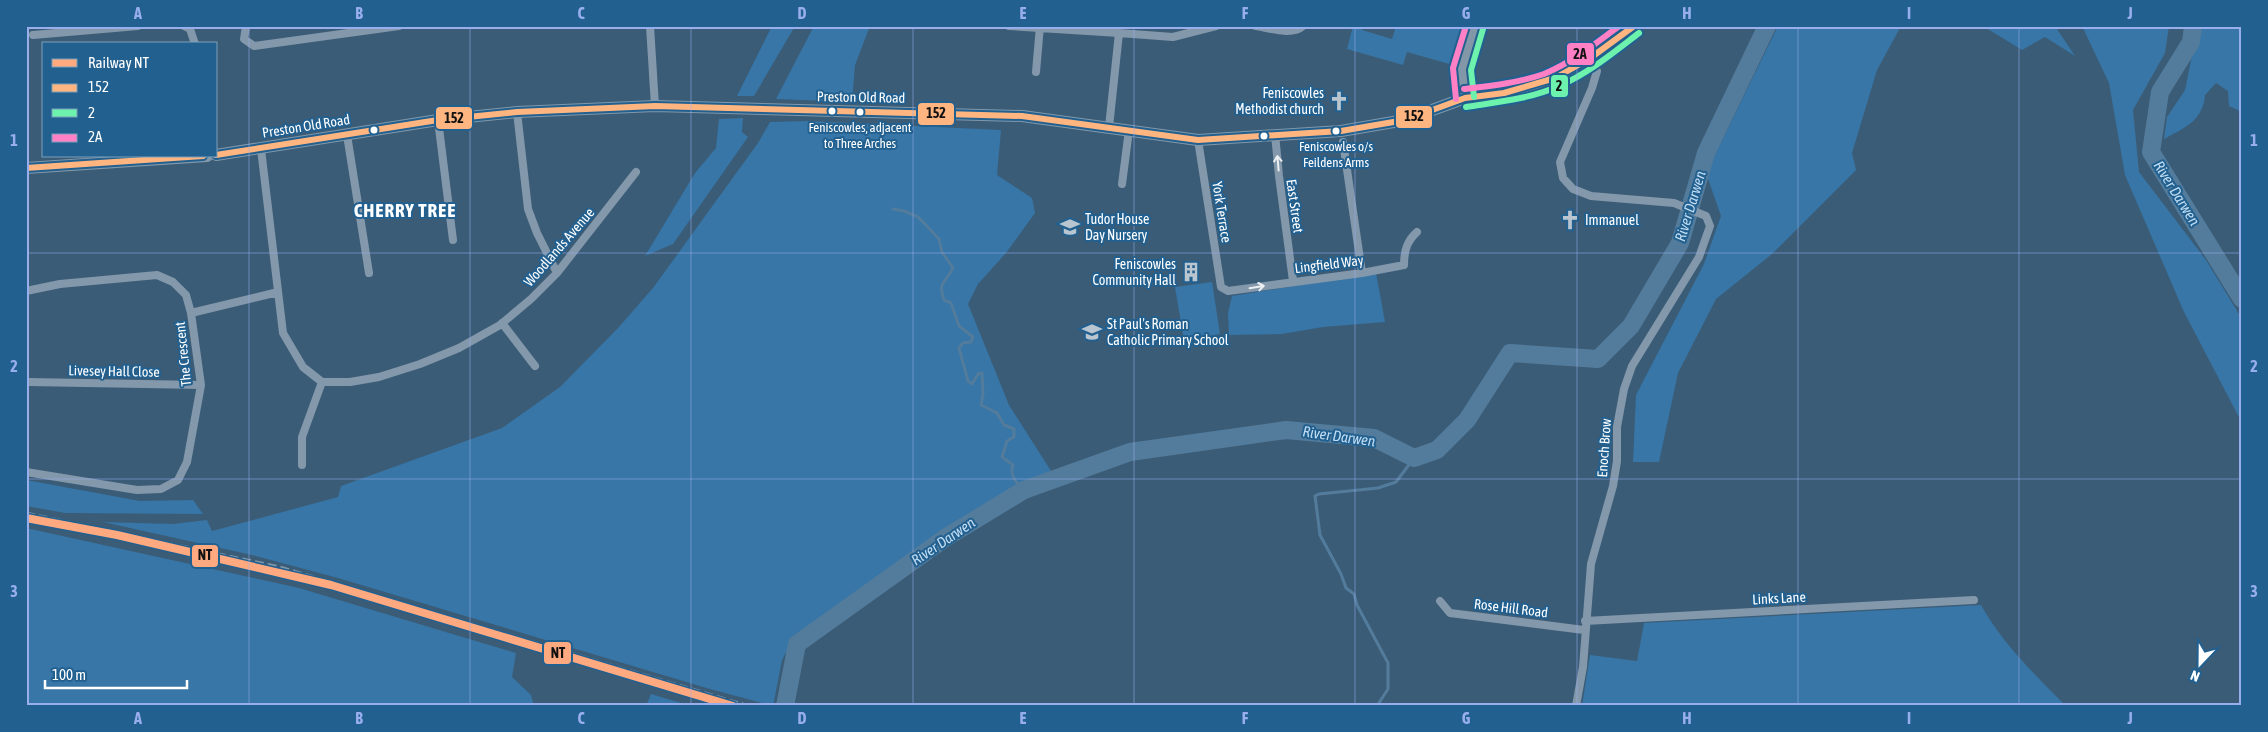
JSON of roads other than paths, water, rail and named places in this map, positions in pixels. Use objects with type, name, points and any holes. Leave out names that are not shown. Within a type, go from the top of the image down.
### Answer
[{"type":"main road","points":[[1465,98],[1462,69],[1474,26]]},
{"type":"main road","name":"Preston Old Road","points":[[218,155],[438,120],[517,112],[655,106],[1022,116],[1198,140],[1275,134],[1342,132],[1405,120],[1465,98],[1504,93],[1555,78],[1589,59],[1634,26]]},
{"type":"main road","points":[[26,168],[182,158]]},
{"type":"street","points":[[33,35],[138,26]]},
{"type":"street","points":[[184,26],[190,29],[194,42]]},
{"type":"street","points":[[246,26],[244,39],[254,46],[399,26]]},
{"type":"street","points":[[650,26],[655,106]]},
{"type":"street","points":[[1009,26],[1090,28],[1119,33],[1173,37],[1216,26]]},
{"type":"street","points":[[1256,26],[1288,31],[1299,29],[1303,26]]},
{"type":"street","points":[[1036,72],[1040,28]]},
{"type":"street","points":[[1109,127],[1119,33]]},
{"type":"street","name":"Enoch Brow","points":[[1576,706],[1582,667],[1591,564],[1613,486],[1617,461],[1617,427],[1624,389],[1632,366],[1699,257],[1710,226],[1706,216],[1674,203],[1591,196],[1573,188],[1563,178],[1560,162],[1597,71],[1589,59]]},
{"type":"street","points":[[517,112],[528,209],[537,233],[557,273]]},
{"type":"street","points":[[438,120],[453,240]]},
{"type":"street","points":[[1122,184],[1129,130]]},
{"type":"street","name":"East Street","points":[[1275,134],[1293,281]]},
{"type":"street","points":[[347,135],[369,273]]},
{"type":"street","name":"York Terrace","points":[[1198,140],[1221,287]]},
{"type":"street","points":[[1342,142],[1362,273]]},
{"type":"street","points":[[262,149],[283,333],[303,367],[322,382],[302,437],[302,465]]},
{"type":"street","name":"Woodlands Avenue","points":[[322,382],[350,382],[379,377],[420,364],[459,348],[502,324],[557,273],[636,172]]},
{"type":"street","name":"Lingfield Way","points":[[1221,287],[1228,291],[1362,273],[1404,265],[1404,253],[1410,238],[1417,232]]},
{"type":"street","name":"The Crescent","points":[[26,291],[60,284],[157,274],[173,282],[186,295],[191,313],[201,385],[187,462],[178,480],[160,489],[137,490],[26,472]]},
{"type":"street","points":[[191,313],[278,292]]},
{"type":"street","points":[[502,324],[534,366]]},
{"type":"street","name":"Livesey Hall Close","points":[[28,382],[201,385]]},
{"type":"street","name":"Links Lane","points":[[1585,621],[1974,600]]},
{"type":"street","name":"Rose Hill Road","points":[[1440,601],[1450,613],[1584,630]]},
{"type":"waterway","name":"River Darwen","points":[[785,706],[797,644],[945,538],[1024,490],[1130,452],[1286,430],[1374,438],[1414,458],[1437,450],[1467,420],[1510,353],[1598,359],[1631,326],[1680,243],[1706,153],[1767,26]]},
{"type":"waterway","name":"River Darwen","points":[[2193,26],[2191,42],[2160,92],[2151,152],[2242,299]]},
{"type":"waterway","points":[[893,209],[918,217],[939,239],[942,252],[953,268],[942,285],[942,294],[944,300],[951,303],[959,326],[973,337],[971,342],[963,343],[959,348],[968,381],[972,384],[978,374],[982,373],[983,394],[981,405],[997,413],[1004,425],[1014,429],[1014,437],[1007,441],[1002,457],[1013,465],[1014,479],[1024,490]]},
{"type":"waterway","points":[[1377,706],[1388,689],[1388,663],[1357,605],[1354,594],[1346,588],[1341,574],[1320,535],[1315,496],[1378,488],[1396,482],[1414,458]]},
{"type":"railway","points":[[26,513],[280,567],[749,706]]},
{"type":"rail line","name":"NT","points":[[26,518],[117,535],[331,585],[733,706]]},
{"type":"place","name":"Feniscowles Methodist church","points":[[1339,101]]},
{"type":"place","name":"Feniscowles, adjacent to Three Arches","points":[[860,112]]},
{"type":"place","name":"Feniscowles o/s Feildens Arms","points":[[1336,131]]},
{"type":"place","name":"Immanuel","points":[[1570,220]]},
{"type":"place","name":"Tudor House Day Nursery","points":[[1070,227]]},
{"type":"place","name":"Feniscowles Community Hall","points":[[1191,272]]},
{"type":"place","name":"St Paul's Roman Catholic Primary School","points":[[1092,332]]},
{"type":"district","name":"CHERRY TREE","points":[[405,210]]}]
